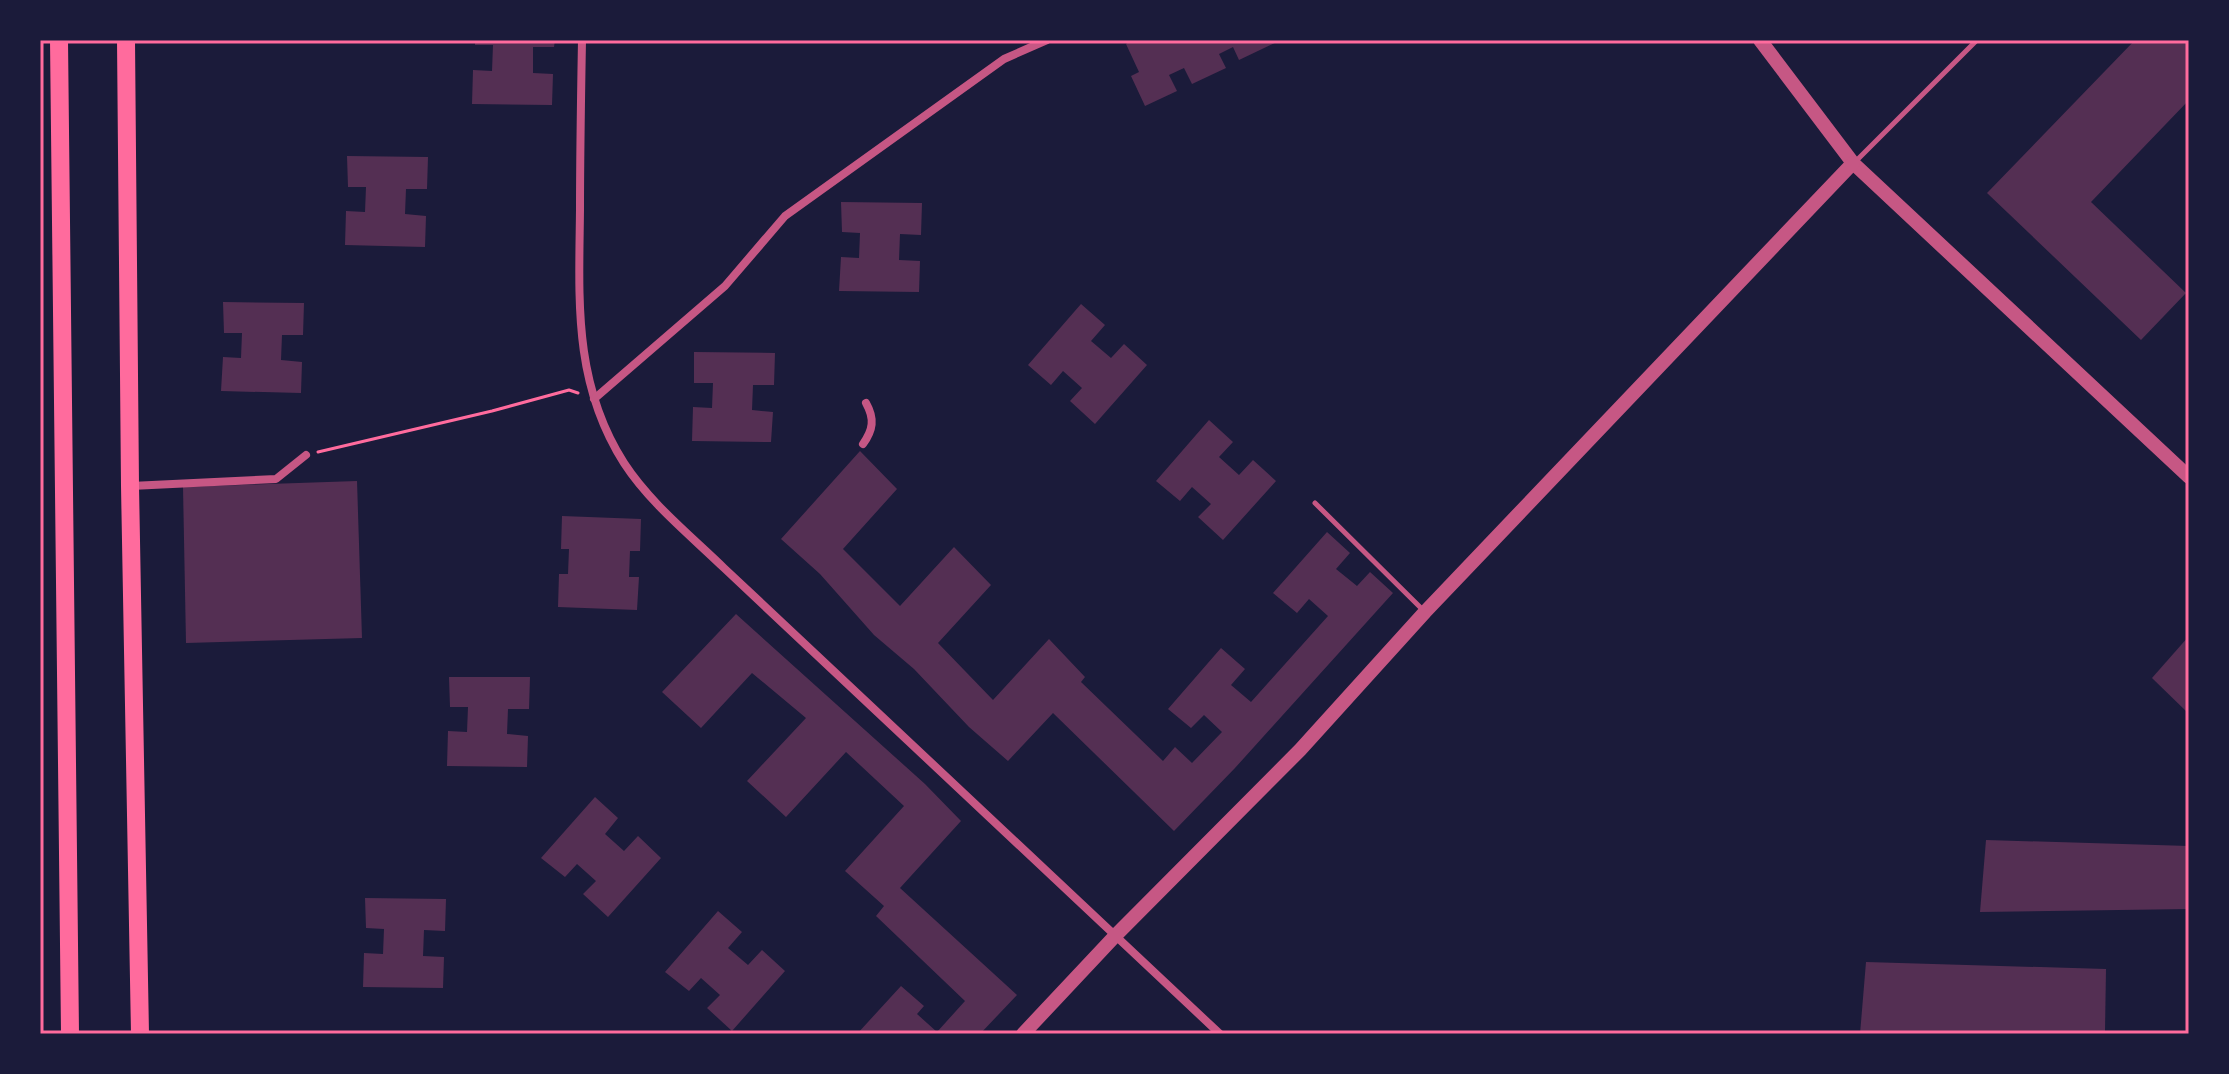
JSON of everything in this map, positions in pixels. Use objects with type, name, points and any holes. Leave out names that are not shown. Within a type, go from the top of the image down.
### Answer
[{"type":"highway","points":[[59,40],[70,1034]]},
{"type":"highway","points":[[126,40],[140,1034]]},
{"type":"street","points":[[582,40],[579,306],[583,357],[608,435],[625,464],[647,493],[724,568],[1220,1034]]},
{"type":"street","points":[[594,399],[725,286],[785,216],[1004,59],[1047,40]]},
{"type":"street","points":[[1760,40],[1853,163],[2189,477]]},
{"type":"street","points":[[1023,1034],[1115,936],[1300,750],[1425,612],[1853,163]]},
{"type":"street","points":[[863,444],[873,426],[866,403]]},
{"type":"street","points":[[130,486],[276,479],[306,455]]},
{"type":"lane","points":[[1853,163],[1977,40]]},
{"type":"lane","points":[[1315,503],[1425,612]]},
{"type":"path","points":[[306,455],[569,390],[594,399]]},
{"type":"building","points":[[475,40],[555,40],[554,47],[533,47],[533,73],[553,74],[552,105],[472,104],[473,70],[492,71],[493,45],[475,45]]},
{"type":"building","points":[[1131,40],[1281,40],[1239,60],[1233,47],[1219,54],[1226,68],[1192,84],[1184,68],[1169,75],[1177,91],[1145,106],[1131,76],[1139,72],[1126,44]]},
{"type":"building","points":[[2135,40],[2189,40],[2189,100],[2091,202],[2186,293],[2141,340],[1987,193]]},
{"type":"building","points":[[347,156],[428,157],[427,189],[406,189],[405,214],[426,216],[425,247],[345,245],[346,211],[365,212],[366,187],[348,187]]},
{"type":"building","points":[[841,202],[922,203],[921,235],[900,234],[899,260],[920,261],[919,292],[839,291],[841,257],[859,258],[860,233],[842,232]]},
{"type":"building","points":[[223,302],[304,303],[303,335],[282,335],[281,360],[302,362],[301,393],[221,391],[223,357],[241,358],[242,333],[224,333]]},
{"type":"building","points":[[1081,304],[1105,325],[1091,341],[1111,358],[1124,344],[1147,365],[1095,424],[1070,401],[1082,388],[1063,371],[1051,385],[1028,365]]},
{"type":"building","points":[[694,352],[775,353],[774,385],[753,385],[752,410],[773,412],[771,442],[692,441],[693,407],[712,408],[713,383],[694,383]]},
{"type":"building","points":[[1209,420],[1233,442],[1219,457],[1239,475],[1253,460],[1276,481],[1223,540],[1198,517],[1211,504],[1192,487],[1180,501],[1156,481]]},
{"type":"building","points":[[860,451],[897,489],[843,549],[900,606],[954,547],[991,585],[938,643],[993,700],[1049,639],[1085,677],[1081,682],[1163,761],[1175,747],[1192,763],[1222,732],[1204,715],[1191,728],[1168,709],[1221,648],[1245,669],[1231,685],[1251,702],[1328,616],[1309,599],[1297,613],[1273,593],[1327,532],[1350,553],[1336,569],[1357,586],[1370,572],[1393,593],[1174,831],[1053,713],[1008,761],[969,727],[914,669],[874,635],[820,574],[781,539]]},
{"type":"building","points":[[357,481],[362,638],[186,643],[183,487]]},
{"type":"building","points":[[562,516],[641,519],[640,551],[630,551],[629,577],[639,577],[637,610],[558,607],[559,574],[568,574],[569,549],[561,549]]},
{"type":"building","points":[[736,614],[925,784],[961,821],[900,888],[1017,995],[980,1034],[857,1034],[901,986],[924,1006],[917,1014],[937,1032],[965,1001],[876,916],[884,906],[845,871],[904,806],[846,752],[786,817],[747,781],[806,718],[752,673],[701,728],[662,692]]},
{"type":"building","points":[[2189,636],[2189,714],[2152,678]]},
{"type":"building","points":[[449,677],[530,677],[529,709],[508,709],[507,734],[528,736],[527,767],[447,766],[448,731],[467,732],[468,707],[450,707]]},
{"type":"building","points":[[595,797],[618,818],[605,834],[624,851],[638,836],[661,858],[608,917],[583,894],[596,881],[577,864],[565,877],[541,858]]},
{"type":"building","points":[[1986,840],[2189,846],[2189,909],[1980,912]]},
{"type":"building","points":[[365,898],[446,899],[445,931],[424,930],[423,956],[444,957],[443,988],[363,987],[364,953],[383,954],[384,929],[366,928]]},
{"type":"building","points":[[718,911],[742,932],[728,948],[748,965],[762,950],[785,971],[732,1031],[707,1008],[720,995],[701,978],[689,991],[665,972]]},
{"type":"building","points":[[1866,962],[2106,969],[2105,1031],[1860,1034]]}]
